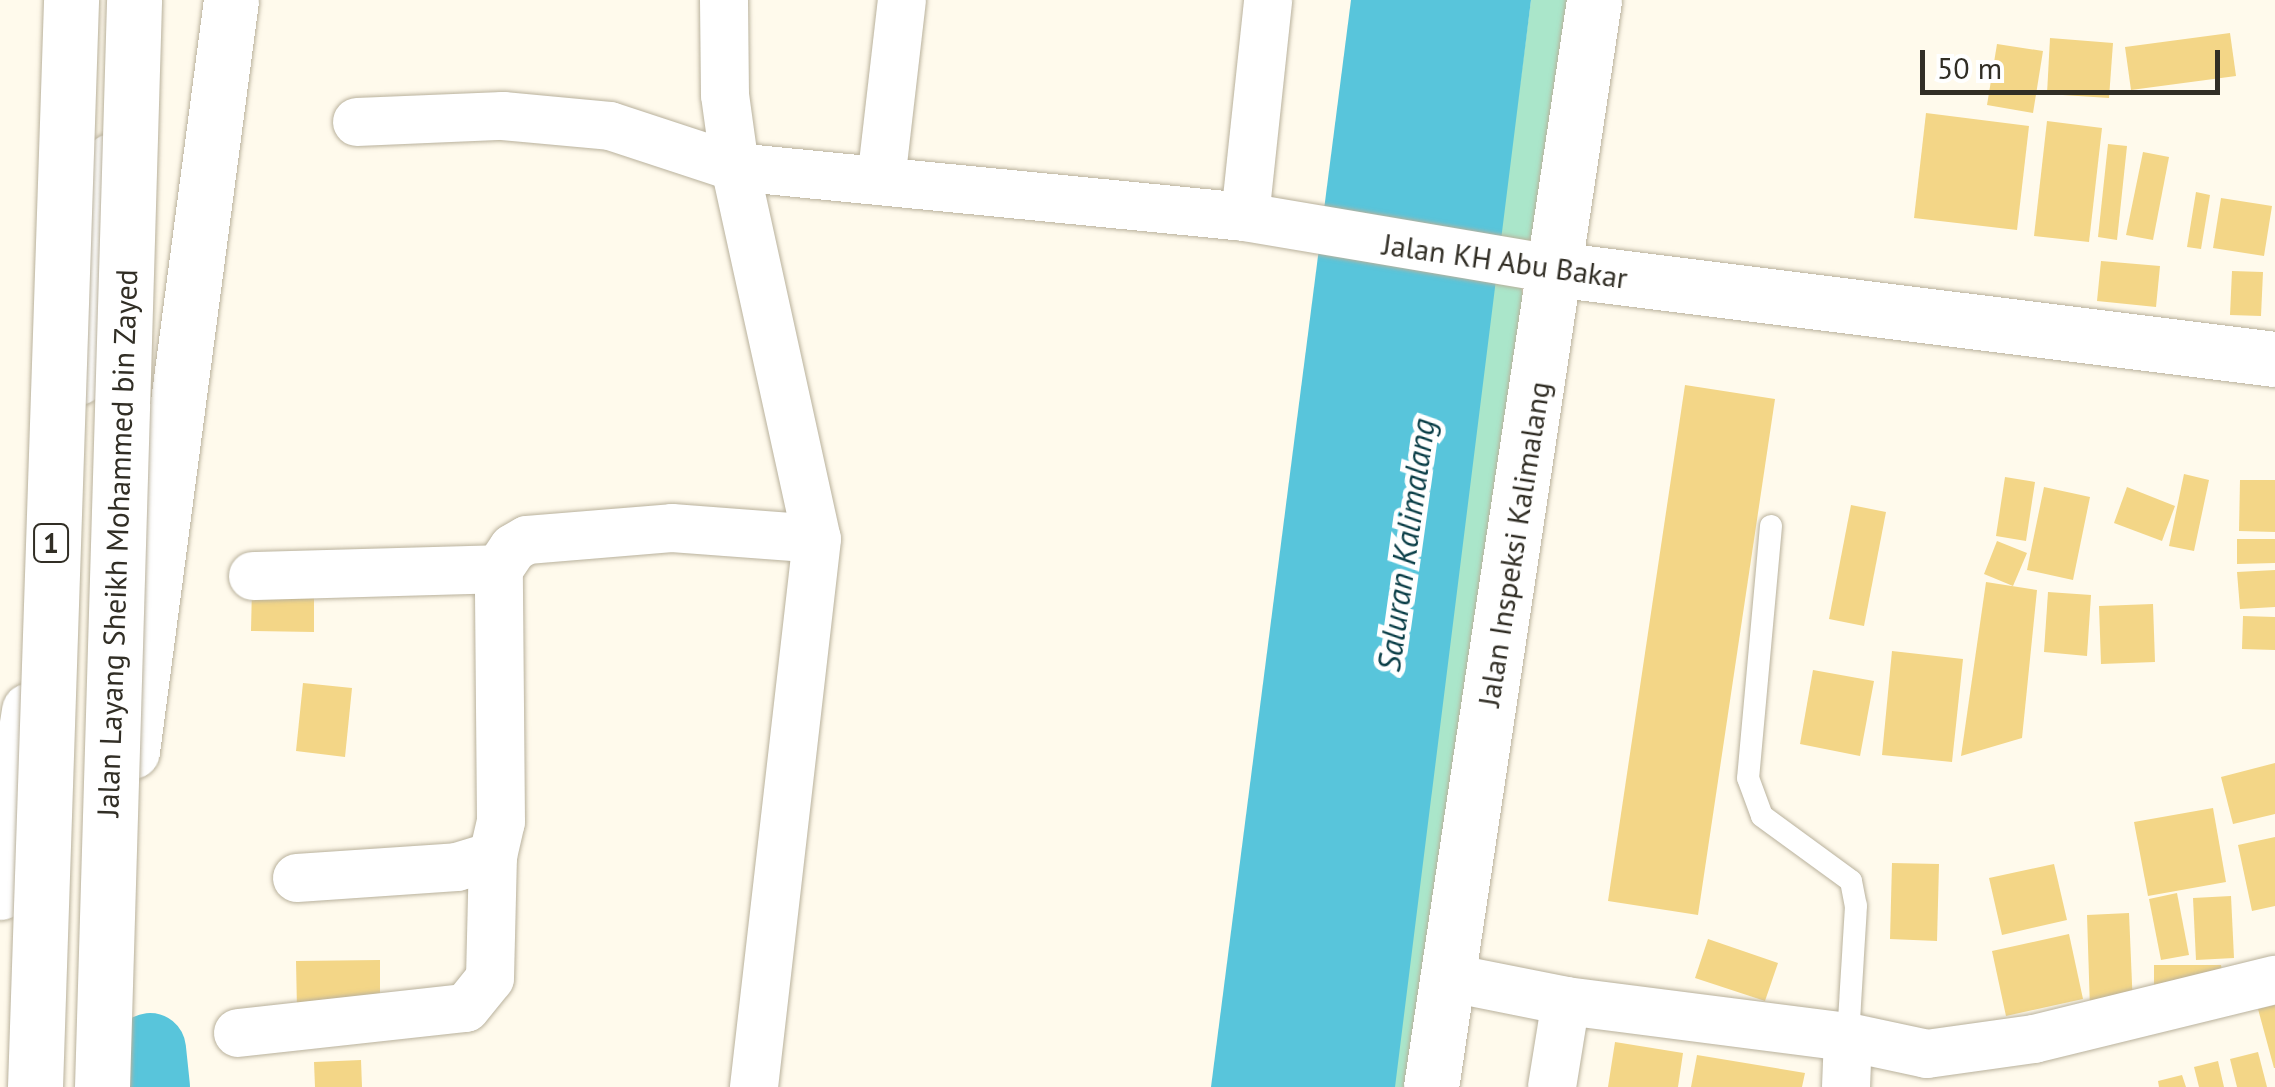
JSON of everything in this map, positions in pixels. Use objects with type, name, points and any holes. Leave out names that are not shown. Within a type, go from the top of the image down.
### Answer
[{"type":"main road","name":"1","points":[[36,1087],[71,0]]},
{"type":"main road","name":"1","points":[[0,892],[136,0]]},
{"type":"main road","name":"Jalan Layang Sheikh Mohammed bin Zayed","points":[[105,1087],[136,0]]},
{"type":"main road","points":[[105,1087],[116,877],[231,0]]},
{"type":"main road","name":"Jalan Inspeksi Kalimalang","points":[[1432,1087],[1540,376],[1529,265],[1566,181],[1594,0]]},
{"type":"main road","name":"Jalan KH Abu Bakar","points":[[1529,265],[2275,360]]},
{"type":"street","points":[[724,0],[725,95],[735,167],[817,539],[754,1087]]},
{"type":"street","points":[[881,181],[902,0]]},
{"type":"street","points":[[1245,217],[1268,0]]},
{"type":"street","name":"Jalan KH Abu Bakar","points":[[357,122],[503,116],[610,126],[735,167],[1245,217],[1312,233],[1529,265]]},
{"type":"street","points":[[253,576],[499,569],[527,540],[672,528],[817,539]]},
{"type":"street","points":[[238,1033],[466,1008],[490,978],[493,856],[502,822],[499,569]]},
{"type":"street","points":[[297,878],[457,867],[493,856]]},
{"type":"street","points":[[1446,977],[1566,1002],[1955,1053],[2275,980]]},
{"type":"street","points":[[1552,1087],[1566,1002]]},
{"type":"street","points":[[1846,1087],[1848,1037]]},
{"type":"lane","points":[[1770,526],[1748,778],[1762,816],[1852,882],[1856,906],[1848,1037]]},
{"type":"green space","points":[[1531,0],[1594,0],[1567,181],[1516,263],[1540,376],[1432,1087],[1388,1087]]},
{"type":"water","name":"Saluran Kalimalang","points":[[1351,0],[1531,0],[1395,1087],[1211,1087]]},
{"type":"building","points":[[2230,33],[2236,76],[2131,90],[2125,47]]},
{"type":"building","points":[[2050,38],[2113,43],[2109,98],[2047,94]]},
{"type":"building","points":[[1997,44],[2043,51],[2033,113],[1987,105]]},
{"type":"building","points":[[1926,113],[2029,126],[2017,230],[1914,218]]},
{"type":"building","points":[[2047,121],[2102,128],[2089,242],[2034,236]]},
{"type":"building","points":[[2108,144],[2127,146],[2117,240],[2098,237]]},
{"type":"building","points":[[2143,152],[2169,157],[2153,240],[2126,235]]},
{"type":"building","points":[[2196,192],[2210,195],[2201,249],[2187,247]]},
{"type":"building","points":[[2221,198],[2272,206],[2264,256],[2213,248]]},
{"type":"building","points":[[2101,261],[2160,266],[2156,307],[2097,301]]},
{"type":"building","points":[[2232,271],[2263,272],[2261,316],[2230,315]]},
{"type":"building","points":[[1685,385],[1775,399],[1698,915],[1608,901]]},
{"type":"building","points":[[2184,474],[2209,480],[2194,551],[2169,546]]},
{"type":"building","points":[[2005,477],[2035,482],[2026,541],[1996,536]]},
{"type":"building","points":[[2240,480],[2275,480],[2275,532],[2239,531]]},
{"type":"building","points":[[2044,487],[2090,497],[2073,580],[2027,570]]},
{"type":"building","points":[[2127,487],[2175,506],[2162,541],[2114,523]]},
{"type":"building","points":[[1851,505],[1886,512],[1864,626],[1829,619]]},
{"type":"building","points":[[2237,539],[2275,539],[2275,563],[2237,564]]},
{"type":"building","points":[[1997,541],[2027,553],[2013,586],[1984,574]]},
{"type":"building","points":[[2275,570],[2275,607],[2240,609],[2237,572]]},
{"type":"building","points":[[1986,582],[2037,590],[2022,738],[1961,756]]},
{"type":"building","points":[[252,587],[314,587],[314,632],[251,631]]},
{"type":"building","points":[[2048,592],[2091,595],[2087,656],[2044,652]]},
{"type":"building","points":[[2153,604],[2155,662],[2101,664],[2099,606]]},
{"type":"building","points":[[2243,616],[2275,617],[2275,650],[2242,649]]},
{"type":"building","points":[[1892,651],[1963,659],[1952,762],[1882,755]]},
{"type":"building","points":[[1813,670],[1874,681],[1860,756],[1800,744]]},
{"type":"building","points":[[303,683],[352,688],[345,757],[296,751]]},
{"type":"building","points":[[2275,763],[2275,814],[2233,824],[2221,777]]},
{"type":"building","points":[[2213,808],[2226,882],[2148,896],[2134,822]]},
{"type":"building","points":[[2275,837],[2275,906],[2252,911],[2238,845]]},
{"type":"building","points":[[1892,863],[1939,864],[1937,941],[1890,939]]},
{"type":"building","points":[[2054,864],[2067,920],[2002,935],[1989,878]]},
{"type":"building","points":[[2177,893],[2189,955],[2161,960],[2149,899]]},
{"type":"building","points":[[2231,896],[2234,958],[2196,960],[2193,898]]},
{"type":"building","points":[[2129,913],[2133,1007],[2090,1009],[2087,915]]},
{"type":"building","points":[[2069,934],[2083,999],[2006,1016],[1992,951]]},
{"type":"building","points":[[1708,939],[1778,963],[1765,1001],[1695,978]]},
{"type":"building","points":[[380,960],[380,1009],[297,1009],[296,961]]},
{"type":"building","points":[[2154,965],[2221,965],[2224,982],[2154,1005]]},
{"type":"building","points":[[2275,1005],[2275,1068],[2274,1068],[2258,1009]]},
{"type":"building","points":[[1615,1042],[1683,1053],[1678,1087],[1608,1087]]},
{"type":"building","points":[[2258,1052],[2267,1087],[2237,1087],[2230,1059]]},
{"type":"building","points":[[1697,1055],[1805,1073],[1802,1087],[1691,1087]]},
{"type":"building","points":[[361,1060],[362,1087],[315,1087],[314,1062]]},
{"type":"building","points":[[2218,1061],[2224,1087],[2199,1087],[2194,1067]]},
{"type":"building","points":[[2182,1075],[2186,1087],[2159,1087],[2158,1081]]},
{"type":"waterway","points":[[150,1049],[154,1087]]}]
